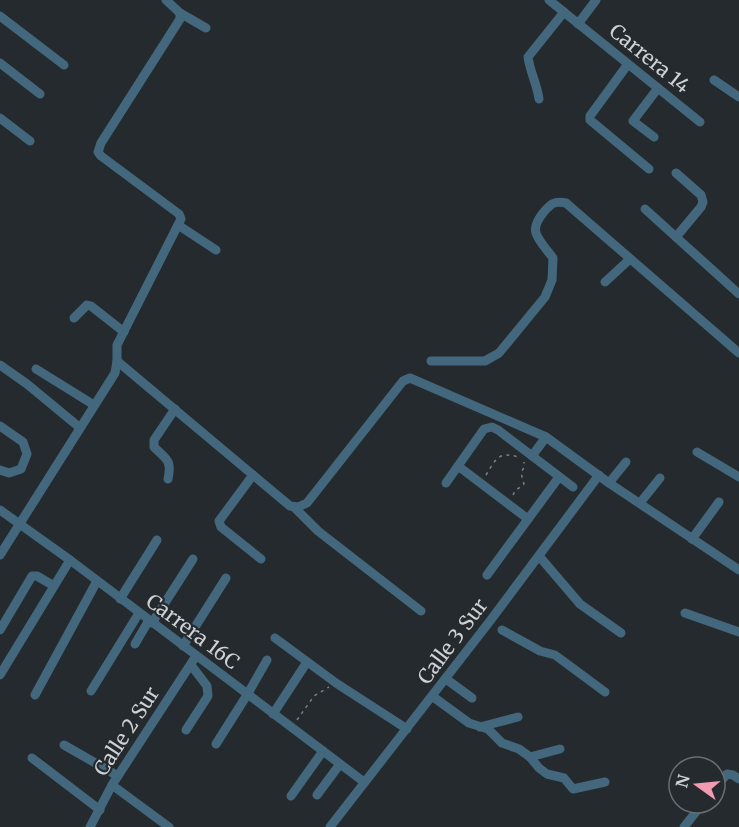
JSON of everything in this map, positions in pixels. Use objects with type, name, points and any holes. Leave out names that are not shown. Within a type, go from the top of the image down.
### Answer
[{"type":"street","points":[[166,0],[180,13],[206,28]]},
{"type":"street","name":"Carrera 14","points":[[549,0],[700,122]]},
{"type":"street","points":[[578,24],[596,0]]},
{"type":"street","points":[[539,99],[528,57],[564,12]]},
{"type":"street","points":[[0,555],[114,373],[117,345],[179,221],[179,214],[100,156],[98,152],[180,19],[180,13]]},
{"type":"street","points":[[0,16],[64,65]]},
{"type":"street","points":[[0,63],[40,94]]},
{"type":"street","points":[[628,64],[590,116],[590,120],[649,169]]},
{"type":"street","points":[[714,80],[739,97]]},
{"type":"street","points":[[654,137],[633,121],[658,88]]},
{"type":"street","points":[[0,118],[30,141]]},
{"type":"street","points":[[675,173],[701,195],[703,201],[701,207],[676,237]]},
{"type":"street","points":[[431,361],[485,361],[492,358],[499,353],[545,297],[552,280],[554,258],[539,238],[535,226],[537,220],[552,205],[560,202],[566,203],[739,353]]},
{"type":"street","points":[[645,209],[739,294]]},
{"type":"street","points":[[179,221],[216,250]]},
{"type":"street","points":[[605,282],[630,259]]},
{"type":"street","points":[[74,318],[87,305],[91,306],[124,332]]},
{"type":"street","points":[[117,361],[294,507],[318,531],[421,611]]},
{"type":"street","points":[[0,365],[79,427]]},
{"type":"street","points":[[36,369],[94,405]]},
{"type":"street","points":[[294,507],[303,506],[307,502],[406,379],[410,378],[546,437],[609,483],[739,570]]},
{"type":"street","points":[[168,479],[169,462],[154,447],[154,440],[175,409]]},
{"type":"street","points":[[0,426],[23,442],[27,454],[21,469],[9,473],[0,470]]},
{"type":"street","points":[[446,483],[484,429],[495,428],[525,456],[573,487]]},
{"type":"street","points":[[525,456],[536,432]]},
{"type":"street","points":[[525,456],[546,437]]},
{"type":"street","points":[[697,452],[739,477]]},
{"type":"street","points":[[609,483],[626,462]]},
{"type":"street","points":[[458,466],[528,519]]},
{"type":"street","points":[[253,475],[219,521],[221,527],[261,560]]},
{"type":"street","name":"Calle 3 Sur","points":[[330,827],[446,679],[497,626],[539,556],[599,475]]},
{"type":"street","points":[[487,575],[559,477]]},
{"type":"street","points":[[640,503],[660,478]]},
{"type":"street","points":[[693,539],[719,502]]},
{"type":"street","name":"Carrera 16C","points":[[0,510],[183,646],[193,660],[247,695],[364,782]]},
{"type":"street","points":[[120,598],[158,540]]},
{"type":"street","points":[[539,556],[580,604],[621,633]]},
{"type":"street","points":[[135,644],[193,559]]},
{"type":"street","points":[[0,675],[70,560]]},
{"type":"street","points":[[0,630],[32,576],[37,576],[54,586]]},
{"type":"street","points":[[183,646],[226,578]]},
{"type":"street","points":[[35,695],[97,581]]},
{"type":"street","points":[[91,691],[139,613]]},
{"type":"street","points":[[685,613],[739,632]]},
{"type":"street","points":[[497,626],[540,651],[555,655],[605,692]]},
{"type":"street","points":[[275,638],[336,683],[407,729]]},
{"type":"street","points":[[186,730],[208,696],[207,687],[193,660]]},
{"type":"street","name":"Calle 2 Sur","points":[[90,827],[112,785],[193,660]]},
{"type":"street","points":[[216,744],[267,660]]},
{"type":"street","points":[[273,714],[307,662]]},
{"type":"street","points":[[446,679],[472,698]]},
{"type":"street","points":[[432,696],[469,723],[488,729],[502,743],[519,749],[548,774],[564,778],[573,789],[605,782]]},
{"type":"street","points":[[480,727],[518,717]]},
{"type":"street","points":[[64,745],[118,776]]},
{"type":"street","points":[[530,757],[560,749]]},
{"type":"street","points":[[291,796],[323,751]]},
{"type":"street","points":[[32,758],[100,810]]},
{"type":"street","points":[[317,795],[340,764]]},
{"type":"street","points":[[112,785],[169,827]]},
{"type":"street","points":[[684,827],[694,815]]},
{"type":"path","points":[[486,479],[487,473],[501,455],[525,456],[521,475],[524,484],[515,491],[513,496],[508,496]]},
{"type":"path","points":[[292,728],[314,696],[336,683]]}]
